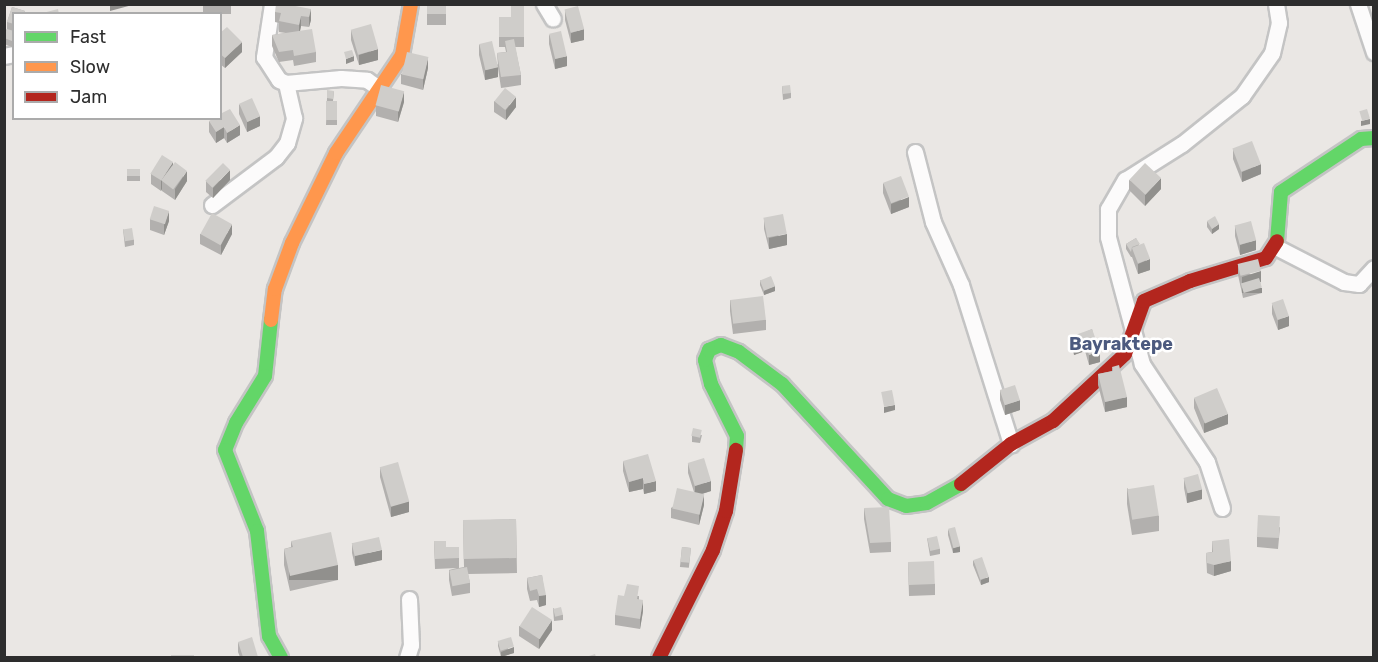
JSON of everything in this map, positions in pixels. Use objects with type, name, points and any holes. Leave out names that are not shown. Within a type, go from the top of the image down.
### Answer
[{"type":"street","points":[[272,4],[264,34],[264,57],[273,75],[286,83],[340,78],[367,80],[380,89]]},
{"type":"street","points":[[281,657],[269,636],[257,531],[225,450],[236,423],[265,376],[275,288],[292,243],[336,153],[402,55],[411,4]]},
{"type":"street","points":[[544,4],[553,19]]},
{"type":"street","points":[[1222,508],[1207,462],[1142,364],[1133,339],[1108,237],[1108,209],[1125,180],[1182,144],[1242,96],[1272,53],[1279,23],[1276,4]]},
{"type":"street","points":[[1358,4],[1374,52]]},
{"type":"street","points":[[212,205],[276,157],[287,143],[294,118],[286,83]]},
{"type":"street","points":[[659,657],[713,550],[726,511],[735,464],[737,436],[711,384],[705,360],[709,350],[721,345],[759,365],[815,418],[888,499],[906,506],[927,503],[950,494],[1011,444],[1053,421],[1083,396],[1125,354],[1133,339],[1144,301],[1190,281],[1266,258],[1276,247],[1281,192],[1361,140],[1374,138]]},
{"type":"street","points":[[915,152],[933,222],[962,285],[1011,444]]},
{"type":"street","points":[[1276,247],[1344,282],[1359,284],[1374,268]]},
{"type":"street","points":[[407,657],[411,645],[409,599]]},
{"type":"building","points":[[276,4],[311,9],[309,17],[301,16],[299,25],[279,21],[281,13],[275,12]]},
{"type":"building","points":[[427,4],[446,4],[446,14],[427,14]]},
{"type":"building","points":[[511,5],[524,5],[524,37],[499,37],[499,17],[511,17]]},
{"type":"building","points":[[578,6],[584,29],[571,33],[564,10]]},
{"type":"building","points":[[12,7],[25,11],[12,12],[12,23],[7,22]]},
{"type":"building","points":[[371,24],[378,49],[358,55],[351,30]]},
{"type":"building","points":[[227,27],[242,42],[225,58],[222,56],[222,31]]},
{"type":"building","points":[[7,29],[12,30],[12,41],[4,38]]},
{"type":"building","points":[[312,29],[316,52],[294,56],[293,50],[279,52],[272,35]]},
{"type":"building","points":[[561,31],[567,56],[555,59],[549,34]]},
{"type":"building","points":[[514,39],[521,75],[501,77],[497,53],[507,52],[505,41]]},
{"type":"building","points":[[492,41],[498,67],[485,70],[479,44]]},
{"type":"building","points":[[352,50],[354,56],[346,59],[344,52]]},
{"type":"building","points":[[407,52],[428,57],[423,79],[402,74]]},
{"type":"building","points":[[381,85],[404,91],[399,111],[376,105]]},
{"type":"building","points":[[790,85],[791,93],[783,94],[782,86]]},
{"type":"building","points":[[505,88],[516,97],[505,110],[494,101]]},
{"type":"building","points":[[327,90],[334,91],[333,99],[327,98]]},
{"type":"building","points":[[252,98],[260,116],[247,122],[239,104]]},
{"type":"building","points":[[326,101],[337,101],[337,120],[326,120]]},
{"type":"building","points":[[230,109],[240,125],[227,133],[224,127],[216,132],[209,121],[222,120],[222,113]]},
{"type":"building","points":[[1367,109],[1370,119],[1362,121],[1359,111]]},
{"type":"building","points":[[1252,141],[1261,164],[1241,172],[1232,149]]},
{"type":"building","points":[[162,155],[173,162],[161,181],[150,174]]},
{"type":"building","points":[[175,162],[187,171],[173,189],[161,180]]},
{"type":"building","points":[[223,163],[230,170],[212,188],[205,181]]},
{"type":"building","points":[[1145,163],[1161,178],[1145,195],[1129,180]]},
{"type":"building","points":[[127,169],[140,169],[140,176],[127,176]]},
{"type":"building","points":[[901,176],[909,197],[891,203],[883,183]]},
{"type":"building","points":[[154,206],[169,211],[165,224],[150,219]]},
{"type":"building","points":[[212,213],[232,224],[220,245],[200,234]]},
{"type":"building","points":[[783,214],[787,234],[767,237],[763,218]]},
{"type":"building","points":[[1215,216],[1219,224],[1212,229],[1207,221]]},
{"type":"building","points":[[1251,221],[1256,240],[1240,245],[1235,225]]},
{"type":"building","points":[[132,228],[134,240],[125,241],[123,229]]},
{"type":"building","points":[[1136,238],[1140,244],[1132,247],[1131,252],[1126,244]]},
{"type":"building","points":[[1144,243],[1150,259],[1138,264],[1132,248]]},
{"type":"building","points":[[1258,259],[1261,271],[1241,276],[1238,264]]},
{"type":"building","points":[[771,276],[775,286],[764,291],[760,280]]},
{"type":"building","points":[[1259,278],[1262,288],[1244,293],[1241,284]]},
{"type":"building","points":[[763,296],[766,320],[733,324],[730,300]]},
{"type":"building","points":[[1283,299],[1289,316],[1278,320],[1272,303]]},
{"type":"building","points":[[1092,329],[1100,351],[1089,355],[1085,341],[1074,345],[1072,339]]},
{"type":"building","points":[[1119,365],[1127,397],[1105,402],[1098,374],[1113,371],[1112,367]]},
{"type":"building","points":[[1015,385],[1020,400],[1005,405],[1000,390]]},
{"type":"building","points":[[1217,388],[1228,414],[1205,424],[1194,398]]},
{"type":"building","points":[[892,390],[895,405],[884,407],[881,392]]},
{"type":"building","points":[[693,428],[702,430],[700,438],[691,436]]},
{"type":"building","points":[[648,454],[656,481],[644,484],[643,478],[629,482],[623,461]]},
{"type":"building","points":[[704,458],[711,481],[695,486],[688,463]]},
{"type":"building","points":[[398,462],[409,501],[391,507],[380,467]]},
{"type":"building","points":[[1198,474],[1202,489],[1188,493],[1184,478]]},
{"type":"building","points":[[1154,485],[1159,516],[1132,520],[1127,489]]},
{"type":"building","points":[[677,488],[704,494],[700,515],[672,508]]},
{"type":"building","points":[[889,507],[891,542],[870,543],[864,508]]},
{"type":"building","points":[[1258,515],[1280,516],[1279,538],[1257,537]]},
{"type":"building","points":[[516,519],[517,558],[464,559],[463,520]]},
{"type":"building","points":[[955,527],[960,546],[953,548],[948,529]]},
{"type":"building","points":[[331,532],[338,565],[290,576],[284,549],[293,547],[291,541]]},
{"type":"building","points":[[937,536],[940,549],[930,551],[927,538]]},
{"type":"building","points":[[379,537],[382,550],[355,556],[352,543]]},
{"type":"building","points":[[1229,539],[1231,561],[1214,565],[1207,563],[1206,553],[1213,552],[1212,541]]},
{"type":"building","points":[[434,541],[446,541],[446,547],[459,547],[459,558],[435,559]]},
{"type":"building","points":[[682,547],[691,548],[689,563],[680,562]]},
{"type":"building","points":[[982,557],[989,577],[980,580],[973,560]]},
{"type":"building","points":[[934,561],[935,584],[909,585],[908,562]]},
{"type":"building","points":[[467,567],[470,583],[452,586],[449,570]]},
{"type":"building","points":[[542,575],[546,595],[539,596],[537,589],[530,591],[527,578]]},
{"type":"building","points":[[627,584],[639,586],[637,599],[643,600],[640,619],[615,615],[618,595],[624,596]]},
{"type":"building","points":[[532,607],[552,620],[540,639],[519,626]]},
{"type":"building","points":[[561,607],[563,615],[555,617],[553,609]]},
{"type":"building","points":[[252,637],[258,657],[243,657],[238,642]]},
{"type":"building","points":[[511,637],[514,647],[501,651],[498,641]]},
{"type":"building","points":[[171,655],[194,655],[194,657],[171,657]]},
{"type":"traffic: fast","points":[[1277,241],[1281,192],[1361,139],[1374,138]]},
{"type":"traffic: fast","points":[[271,320],[265,376],[236,423],[225,450],[257,531],[269,636],[281,658]]},
{"type":"traffic: fast","points":[[736,450],[737,436],[711,384],[705,360],[709,350],[721,345],[739,352],[782,384],[888,499],[906,506],[927,503],[961,484]]},
{"type":"traffic: slow","points":[[271,320],[275,289],[292,243],[336,153],[402,55],[411,4]]},
{"type":"traffic: jam","points":[[961,484],[1011,444],[1053,421],[1125,354],[1144,301],[1190,281],[1266,258],[1277,241]]},
{"type":"traffic: jam","points":[[659,658],[713,550],[726,511],[736,450]]},
{"type":"district","name":"Bayraktepe","points":[[1121,344]]}]
